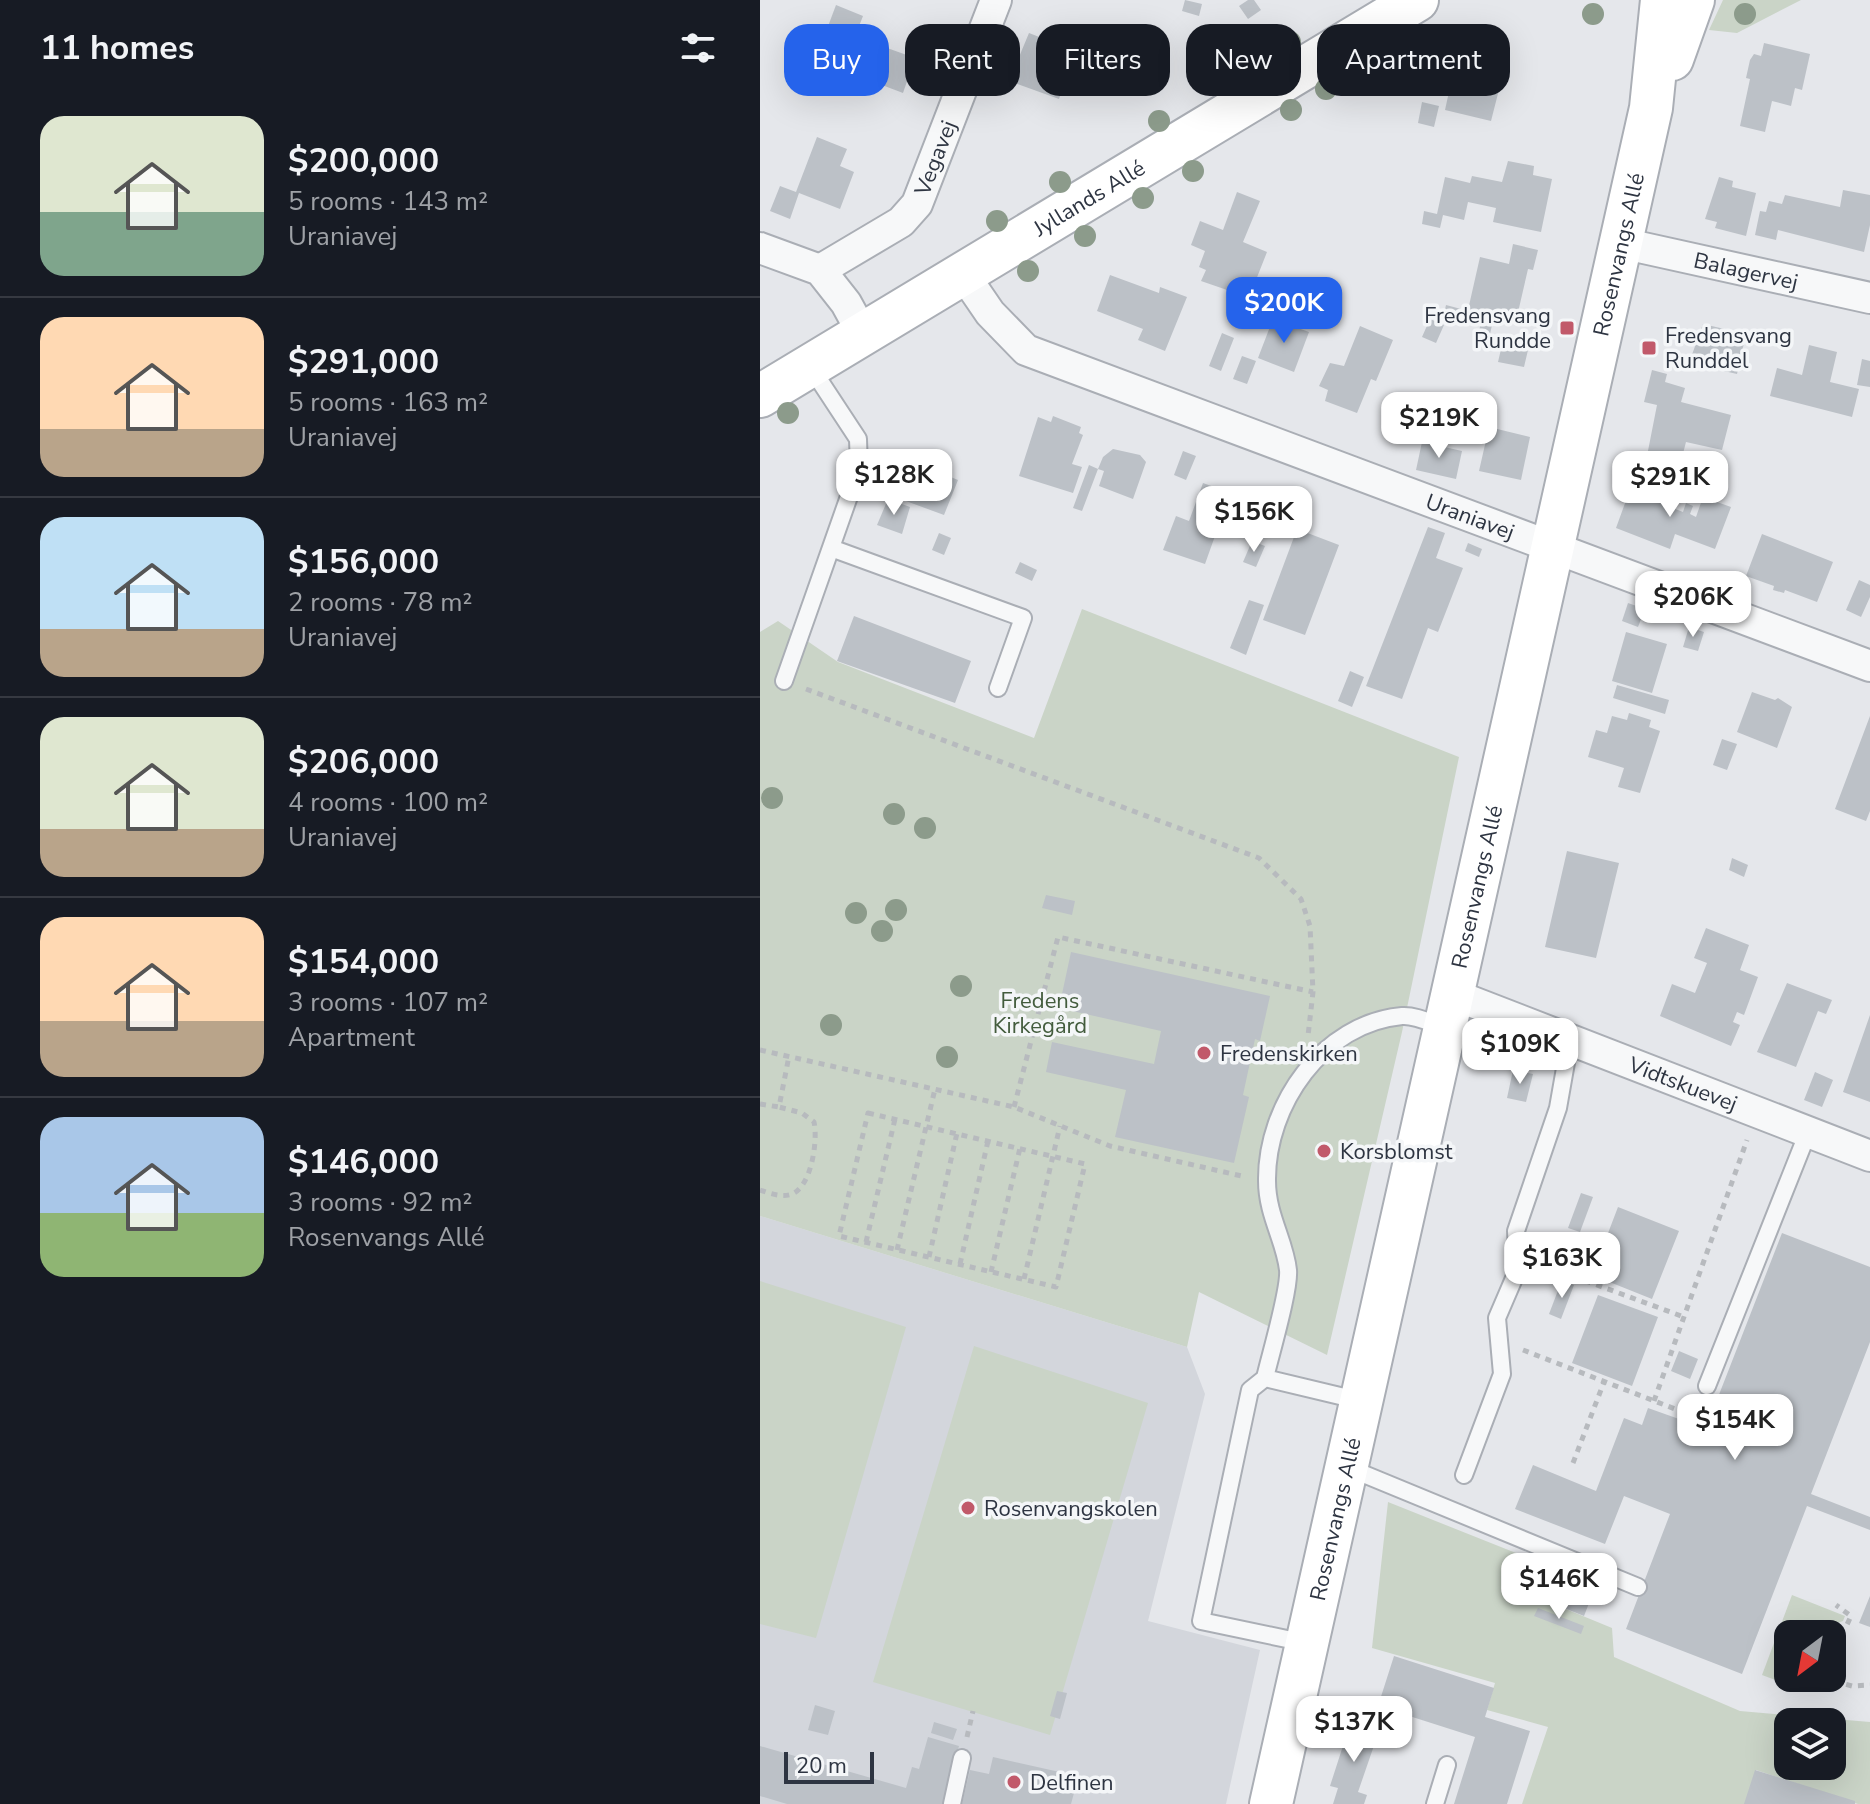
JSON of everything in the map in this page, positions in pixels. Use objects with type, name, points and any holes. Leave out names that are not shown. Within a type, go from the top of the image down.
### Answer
[{"type":"street","name":"Vegavej","points":[[820,270],[901,222],[917,204],[996,0]]},
{"type":"street","name":"Jyllands Allé","points":[[760,396],[1417,0]]},
{"type":"street","name":"Rosenvangs Allé","points":[[1271,1804],[1651,108],[1662,0]]},
{"type":"street","name":"Rosenvangs Allé","points":[[1651,108],[1693,0]]},
{"type":"street","name":"Balagervej","points":[[1621,243],[1870,298]]},
{"type":"street","points":[[760,248],[820,270],[846,303],[863,334]]},
{"type":"street","name":"Uraniavej","points":[[964,275],[1008,335],[1026,350],[1870,666]]},
{"type":"street","name":"Vidtskuevej","points":[[1448,1011],[1570,1040],[1870,1156]]},
{"type":"lane","points":[[784,681],[859,468],[858,439],[810,366]]},
{"type":"lane","points":[[831,548],[1023,618],[998,688]]},
{"type":"lane","points":[[1308,1643],[1201,1621],[1250,1390],[1265,1378],[1288,1271],[1272,1222],[1267,1181],[1271,1143],[1280,1116],[1318,1055],[1338,1039],[1369,1023],[1405,1015],[1448,1011]]},
{"type":"lane","points":[[1464,1475],[1502,1374],[1497,1318],[1518,1269],[1516,1231],[1558,1108],[1570,1040]]},
{"type":"lane","points":[[1707,1386],[1808,1132]]},
{"type":"lane","points":[[1265,1378],[1363,1402]]},
{"type":"lane","points":[[1348,1467],[1638,1587]]},
{"type":"lane","points":[[952,1804],[962,1758]]},
{"type":"lane","points":[[1435,1804],[1447,1765]]},
{"type":"path","points":[[784,681],[1259,858],[1301,899],[1310,926],[1313,992],[1306,1033],[1318,1055]]},
{"type":"path","points":[[1014,1107],[1058,937],[1313,992]]},
{"type":"path","points":[[760,1050],[1014,1107],[1110,1146],[1267,1181]]},
{"type":"path","points":[[779,1107],[789,1056]]},
{"type":"path","points":[[897,1250],[935,1089]]},
{"type":"path","points":[[760,1104],[802,1113],[814,1122],[816,1132],[808,1170],[801,1186],[792,1194],[760,1190]]},
{"type":"path","points":[[1654,1401],[1757,1112]]},
{"type":"path","points":[[868,1113],[895,1119],[1085,1164],[1056,1287],[839,1236],[868,1113]]},
{"type":"path","points":[[866,1242],[895,1119]]},
{"type":"path","points":[[1024,1279],[1060,1126]]},
{"type":"path","points":[[929,1257],[957,1133]]},
{"type":"path","points":[[960,1264],[988,1141]]},
{"type":"path","points":[[991,1272],[1020,1148]]},
{"type":"path","points":[[1517,1255],[1684,1317]]},
{"type":"path","points":[[1499,1341],[1688,1414],[1707,1386]]},
{"type":"path","points":[[1573,1463],[1604,1381]]},
{"type":"path","points":[[1836,1605],[1851,1616],[1846,1627]]},
{"type":"path","points":[[1846,1684],[1870,1685]]},
{"type":"shaded area","name":"Rosenvangskolen","points":[[760,1216],[1187,1347],[1205,1394],[1148,1621],[1260,1650],[1226,1804],[760,1804]]},
{"type":"green space","points":[[1723,0],[1801,0],[1737,33],[1709,30]]},
{"type":"green space","name":"Fredens Kirkegård","points":[[1082,609],[1459,757],[1402,1032],[1327,1355],[1199,1292],[1187,1347],[760,1216],[760,632],[778,621],[838,662],[1034,738]]},
{"type":"green space","points":[[760,1281],[906,1327],[816,1638],[760,1624]]},
{"type":"green space","points":[[974,1346],[1148,1403],[1050,1735],[873,1682]]},
{"type":"green space","points":[[1388,1502],[1556,1569],[1544,1600],[1612,1628],[1614,1657],[1740,1711],[1774,1714],[1774,1776],[1756,1770],[1745,1804],[1522,1804],[1548,1727],[1487,1710],[1495,1683],[1372,1648]]},
{"type":"green space","points":[[1792,1595],[1845,1616],[1843,1620],[1783,1620]]},
{"type":"green space","points":[[1774,1643],[1774,1680],[1762,1675]]},
{"type":"green space","points":[[1846,1720],[1870,1722],[1870,1804],[1858,1804],[1786,1780],[1846,1780]]},
{"type":"building","points":[[1185,0],[1202,4],[1199,16],[1182,11]]},
{"type":"building","points":[[1254,0],[1261,10],[1248,19],[1239,6]]},
{"type":"building","points":[[836,5],[863,16],[860,24],[829,24]]},
{"type":"building","points":[[1029,33],[1036,36],[1036,91],[1020,85],[1020,55]]},
{"type":"building","points":[[1764,43],[1810,54],[1802,90],[1795,88],[1791,106],[1772,101],[1765,132],[1740,126],[1750,79],[1746,78],[1750,60],[1754,54],[1761,56]]},
{"type":"building","points":[[889,49],[905,54],[903,93],[889,88]]},
{"type":"building","points":[[1448,96],[1497,96],[1491,121],[1445,110]]},
{"type":"building","points":[[1422,102],[1439,106],[1434,127],[1418,123]]},
{"type":"building","points":[[817,137],[847,149],[840,166],[854,172],[840,209],[799,193],[790,219],[770,211],[780,186],[796,192]]},
{"type":"building","points":[[1508,161],[1534,166],[1533,175],[1552,179],[1541,232],[1493,222],[1496,208],[1468,202],[1464,220],[1443,215],[1440,228],[1422,224],[1424,211],[1437,214],[1445,177],[1470,183],[1472,176],[1502,182]]},
{"type":"building","points":[[1719,177],[1733,181],[1732,187],[1756,193],[1746,236],[1715,228],[1717,222],[1705,219]]},
{"type":"building","points":[[1843,190],[1870,195],[1870,225],[1864,252],[1778,230],[1776,240],[1755,235],[1760,211],[1766,212],[1769,201],[1782,204],[1785,195],[1840,207]]},
{"type":"building","points":[[1237,192],[1260,201],[1243,242],[1267,252],[1254,285],[1267,290],[1262,302],[1201,281],[1206,270],[1199,267],[1205,251],[1191,245],[1200,221],[1223,230]]},
{"type":"building","points":[[1513,244],[1538,250],[1533,270],[1528,269],[1516,321],[1494,316],[1490,334],[1479,331],[1483,314],[1468,310],[1480,257],[1509,264]]},
{"type":"building","points":[[1110,275],[1159,293],[1160,287],[1187,297],[1165,351],[1138,340],[1143,329],[1097,311]]},
{"type":"building","points":[[1446,305],[1461,309],[1458,321],[1443,318]]},
{"type":"building","points":[[1273,319],[1309,332],[1294,372],[1258,358]]},
{"type":"building","points":[[1430,319],[1444,325],[1436,343],[1422,337]]},
{"type":"building","points":[[1703,324],[1746,334],[1737,374],[1689,363]]},
{"type":"building","points":[[1360,326],[1393,340],[1376,381],[1371,379],[1357,413],[1325,401],[1328,390],[1319,386],[1330,363],[1344,366]]},
{"type":"building","points":[[1222,333],[1234,338],[1221,371],[1209,366]]},
{"type":"building","points":[[1502,345],[1528,350],[1524,367],[1498,362]]},
{"type":"building","points":[[1809,345],[1837,352],[1830,382],[1859,389],[1852,417],[1770,396],[1777,368],[1802,375]]},
{"type":"building","points":[[1242,356],[1256,361],[1247,384],[1233,379]]},
{"type":"building","points":[[1862,359],[1870,361],[1870,387],[1857,385]]},
{"type":"building","points":[[1652,370],[1667,374],[1665,382],[1685,388],[1681,402],[1731,415],[1722,450],[1686,442],[1679,469],[1646,461],[1657,405],[1644,402]]},
{"type":"building","points":[[1404,402],[1417,407],[1408,432],[1395,427]]},
{"type":"building","points":[[1053,416],[1081,427],[1079,433],[1083,435],[1072,464],[1082,467],[1073,493],[1019,476],[1038,417],[1051,422]]},
{"type":"building","points":[[1489,427],[1530,437],[1521,480],[1479,471]]},
{"type":"building","points":[[1422,442],[1462,451],[1456,479],[1416,470]]},
{"type":"building","points":[[1113,449],[1140,455],[1146,462],[1133,499],[1099,486],[1104,471],[1098,469],[1103,457]]},
{"type":"building","points":[[1183,451],[1196,456],[1186,480],[1174,475]]},
{"type":"building","points":[[909,460],[958,480],[944,515],[895,497]]},
{"type":"building","points":[[1089,465],[1098,469],[1082,511],[1073,508]]},
{"type":"building","points":[[1619,474],[1633,480],[1629,491],[1683,512],[1686,503],[1693,506],[1690,514],[1696,517],[1703,497],[1731,507],[1715,549],[1675,534],[1670,549],[1616,528],[1628,495],[1613,490]]},
{"type":"building","points":[[1203,483],[1230,493],[1236,491],[1263,505],[1252,534],[1220,522],[1205,564],[1163,550],[1176,516],[1189,521]]},
{"type":"building","points":[[888,499],[910,507],[902,534],[877,525]]},
{"type":"building","points":[[1428,527],[1445,533],[1436,558],[1463,568],[1438,632],[1428,628],[1402,699],[1366,686]]},
{"type":"building","points":[[1297,529],[1339,545],[1305,635],[1263,620]]},
{"type":"building","points":[[939,533],[951,538],[944,555],[932,550]]},
{"type":"building","points":[[1762,534],[1833,562],[1817,602],[1785,590],[1784,593],[1773,590],[1774,586],[1746,576]]},
{"type":"building","points":[[1252,541],[1265,546],[1256,567],[1243,562]]},
{"type":"building","points":[[1468,543],[1482,549],[1479,557],[1465,551]]},
{"type":"building","points":[[1020,562],[1037,570],[1032,581],[1015,573]]},
{"type":"building","points":[[1859,580],[1870,585],[1870,597],[1861,617],[1846,610]]},
{"type":"building","points":[[1249,600],[1264,605],[1246,655],[1230,648]]},
{"type":"building","points":[[1628,603],[1645,609],[1638,627],[1622,621]]},
{"type":"building","points":[[854,616],[971,661],[955,703],[837,661]]},
{"type":"building","points":[[1689,627],[1704,632],[1698,651],[1683,647]]},
{"type":"building","points":[[1626,632],[1667,644],[1652,693],[1612,681]]},
{"type":"building","points":[[1350,671],[1364,677],[1352,707],[1338,701]]},
{"type":"building","points":[[1617,685],[1669,700],[1665,714],[1613,698]]},
{"type":"building","points":[[1752,692],[1775,700],[1778,698],[1792,707],[1777,748],[1737,732]]},
{"type":"building","points":[[1629,713],[1651,720],[1649,727],[1660,731],[1640,793],[1618,787],[1624,768],[1588,757],[1596,730],[1607,733],[1612,716],[1627,720]]},
{"type":"building","points":[[1870,716],[1870,811],[1866,821],[1835,809]]},
{"type":"building","points":[[1722,739],[1737,744],[1727,770],[1713,765]]},
{"type":"building","points":[[1567,851],[1619,863],[1596,958],[1545,947]]},
{"type":"building","points":[[1732,858],[1748,865],[1744,877],[1729,870]]},
{"type":"building","points":[[1046,895],[1075,901],[1072,915],[1042,908]]},
{"type":"building","points":[[1706,928],[1749,945],[1740,970],[1758,977],[1744,1015],[1737,1012],[1733,1022],[1740,1025],[1731,1046],[1660,1016],[1672,984],[1695,993],[1707,963],[1694,958]]},
{"type":"building","name":"Fredenskirken","points":[[1071,952],[1270,996],[1260,1041],[1255,1039],[1243,1095],[1249,1097],[1234,1163],[1115,1137],[1126,1090],[1046,1072],[1052,1042],[1154,1064],[1161,1031],[1059,1008]]},
{"type":"building","points":[[1787,983],[1832,1000],[1826,1014],[1818,1011],[1796,1067],[1757,1052]]},
{"type":"building","points":[[1870,1015],[1870,1102],[1843,1092]]},
{"type":"building","points":[[1513,1070],[1533,1074],[1526,1102],[1507,1098]]},
{"type":"building","points":[[1815,1072],[1833,1080],[1822,1107],[1804,1100]]},
{"type":"building","points":[[1581,1193],[1593,1197],[1580,1232],[1568,1228]]},
{"type":"building","points":[[1618,1207],[1679,1231],[1652,1299],[1592,1275]]},
{"type":"building","points":[[1782,1233],[1870,1267],[1870,1342],[1811,1494],[1870,1517],[1870,1530],[1807,1506],[1742,1674],[1626,1629],[1670,1514],[1624,1496],[1605,1544],[1515,1509],[1533,1465],[1596,1491],[1624,1418],[1642,1425],[1648,1408],[1693,1424],[1687,1441],[1699,1446]]},
{"type":"building","points":[[1562,1280],[1574,1285],[1561,1319],[1549,1314]]},
{"type":"building","points":[[1598,1295],[1658,1317],[1632,1386],[1572,1363]]},
{"type":"building","points":[[1679,1351],[1698,1359],[1690,1379],[1671,1371]]},
{"type":"building","points":[[1550,1582],[1591,1598],[1584,1616],[1544,1600]]},
{"type":"building","points":[[1870,1596],[1870,1627],[1859,1623]]},
{"type":"building","points":[[1538,1608],[1584,1626],[1581,1634],[1534,1616]]},
{"type":"building","points":[[1394,1656],[1494,1688],[1485,1717],[1530,1731],[1507,1804],[1454,1804],[1475,1737],[1378,1706]]},
{"type":"building","points":[[1057,1691],[1067,1693],[1060,1719],[1050,1716]]},
{"type":"building","points":[[815,1705],[835,1711],[828,1735],[808,1730]]},
{"type":"building","points":[[1351,1721],[1379,1731],[1358,1792],[1367,1795],[1364,1804],[1333,1804],[1338,1788],[1330,1786]]},
{"type":"building","points":[[934,1722],[957,1729],[953,1740],[931,1733]]},
{"type":"building","points":[[928,1737],[959,1746],[943,1804],[787,1804],[760,1796],[760,1746],[906,1788],[912,1767],[919,1769]]},
{"type":"building","name":"Delfinen","points":[[993,1757],[1064,1773],[1060,1790],[1074,1793],[1071,1804],[962,1804],[970,1770],[989,1774]]},
{"type":"building","points":[[1755,1770],[1774,1776],[1774,1780],[1787,1780],[1855,1801],[1855,1804],[1744,1804]]},
{"type":"place","name":"Fredensvang Rundde","points":[[1567,328]]},
{"type":"place","name":"Fredensvang Runddel","points":[[1649,348]]},
{"type":"place","name":"Fredenskirken","points":[[1204,1053]]},
{"type":"place","name":"Korsblomst","points":[[1324,1151]]},
{"type":"place","name":"Rosenvangskolen","points":[[968,1508]]},
{"type":"place","name":"Delfinen","points":[[1014,1782]]}]
